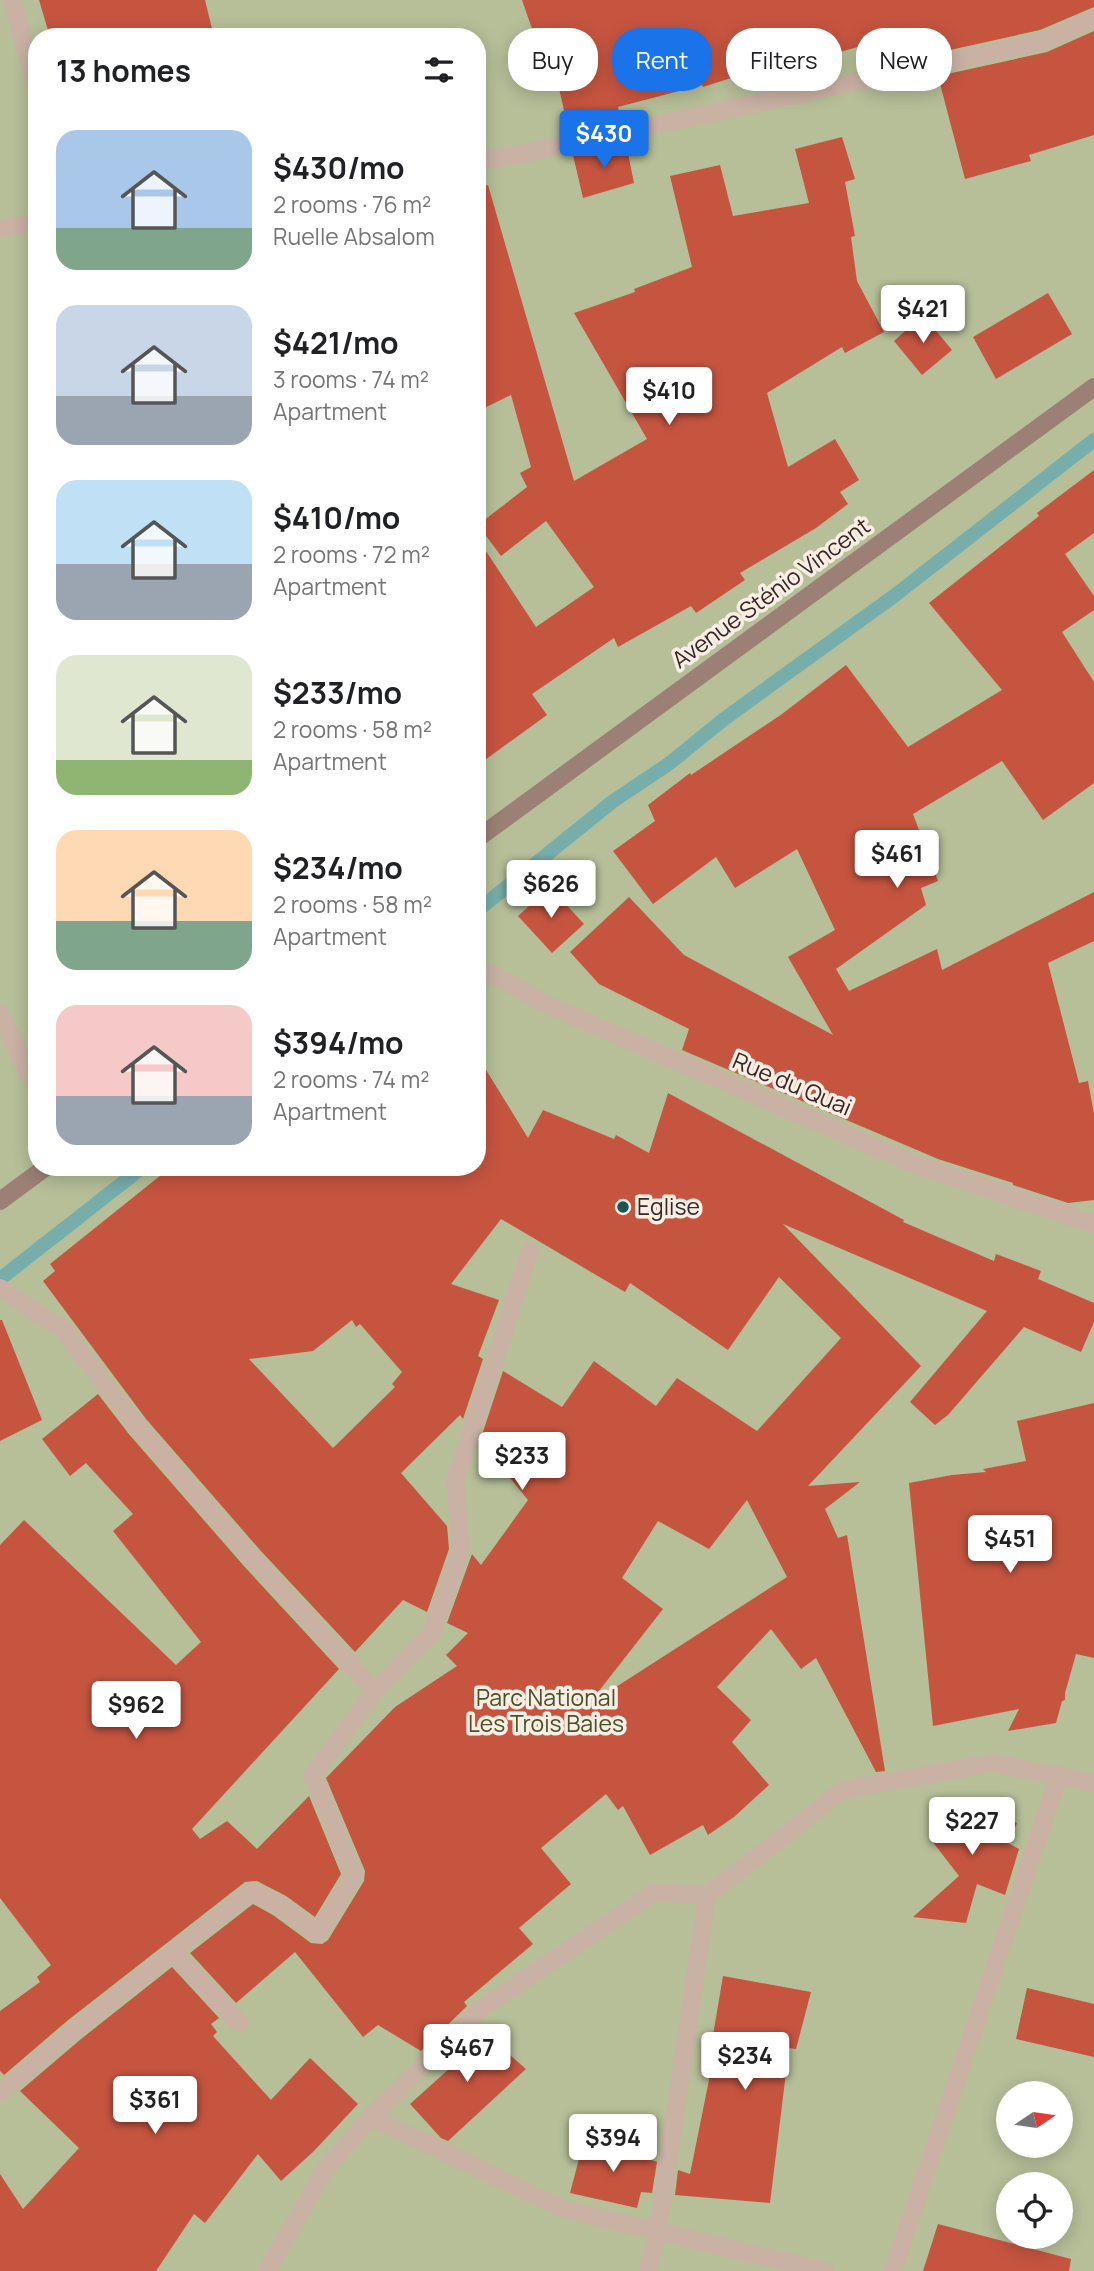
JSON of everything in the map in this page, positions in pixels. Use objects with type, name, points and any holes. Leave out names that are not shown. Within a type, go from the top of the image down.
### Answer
[{"type":"main road","name":"Avenue Sténio Vincent","points":[[486,832],[1094,387]]},
{"type":"main road","points":[[0,1201],[34,1176]]},
{"type":"street","points":[[12,0],[28,59]]},
{"type":"street","points":[[486,160],[537,152],[1044,41],[1094,18]]},
{"type":"street","points":[[0,228],[28,225]]},
{"type":"street","name":"Rue du Quai","points":[[486,973],[506,981],[541,1002],[911,1163],[1094,1224]]},
{"type":"street","points":[[0,1014],[28,1072]]},
{"type":"street","points":[[0,2093],[74,2030],[252,1891],[279,1905],[318,1934],[354,1875],[313,1775],[374,1690],[431,1634],[461,1550],[455,1482],[530,1251]]},
{"type":"street","points":[[0,1288],[63,1330],[137,1426],[252,1558],[374,1690]]},
{"type":"street","points":[[267,2271],[327,2167],[479,2010],[655,1892],[707,1896],[844,1790],[993,1763],[1094,1783]]},
{"type":"street","points":[[893,2271],[1059,1776]]},
{"type":"street","points":[[649,2271],[658,2231],[707,1896]]},
{"type":"street","points":[[173,1952],[240,2024]]},
{"type":"street","points":[[372,2118],[563,2209],[824,2271]]},
{"type":"green space","name":"Parc National Les Trois Baies","points":[[0,0],[1094,0],[1094,2271],[0,2271]]},
{"type":"building","points":[[39,0],[205,0],[212,28],[47,28]]},
{"type":"building","points":[[522,0],[1094,0],[1094,7],[1040,30],[952,50],[952,28],[856,28],[856,48],[842,51],[842,28],[726,28],[726,80],[712,84],[712,28],[612,28],[612,91],[679,91],[618,107],[621,121],[569,132],[560,91],[598,91],[598,28],[532,28]]},
{"type":"building","points":[[1094,31],[1094,135],[1029,155],[1031,161],[965,179],[942,91],[952,91],[952,73],[1047,52]]},
{"type":"building","points":[[842,137],[855,179],[845,182],[855,236],[851,237],[857,281],[884,332],[845,353],[842,347],[767,393],[788,467],[835,439],[859,480],[840,492],[848,504],[816,528],[740,573],[745,580],[696,613],[691,606],[618,647],[614,638],[532,694],[547,715],[486,759],[486,551],[536,627],[594,587],[546,521],[501,556],[486,536],[486,519],[527,487],[520,473],[531,467],[511,395],[486,407],[486,185],[574,481],[647,439],[574,313],[635,292],[634,289],[692,267],[670,176],[720,165],[733,216],[809,203],[795,149]]},
{"type":"building","points":[[626,143],[634,183],[583,198],[573,155]]},
{"type":"building","points":[[1048,293],[1072,334],[996,379],[973,337]]},
{"type":"building","points":[[923,315],[952,350],[922,375],[894,341]]},
{"type":"building","points":[[1094,470],[1094,533],[1065,554],[1094,596],[1094,610],[1062,632],[1094,682],[1094,783],[1043,820],[1002,761],[913,814],[938,881],[921,888],[926,905],[836,969],[849,991],[937,949],[942,970],[1094,892],[1094,941],[1048,963],[1079,1083],[1088,1081],[1094,1114],[1094,1200],[1068,1203],[938,1159],[682,1050],[689,1029],[599,984],[570,952],[629,897],[684,955],[833,1035],[788,957],[835,930],[797,849],[735,888],[716,857],[653,904],[613,851],[655,821],[648,805],[690,773],[691,775],[782,714],[846,665],[908,747],[1002,690],[929,603],[1039,516],[1037,513]]},
{"type":"building","points":[[550,887],[584,924],[552,953],[518,916]]},
{"type":"building","points":[[486,1070],[528,1138],[543,1110],[614,1139],[616,1135],[649,1153],[668,1093],[904,1220],[903,1222],[994,1261],[996,1254],[1041,1271],[1038,1279],[1094,1303],[1094,1322],[1081,1352],[1024,1327],[948,1415],[935,1425],[910,1402],[987,1311],[783,1224],[921,1366],[808,1486],[860,1482],[825,1509],[838,1538],[847,1535],[885,1771],[876,1772],[816,1658],[801,1669],[771,1629],[717,1687],[751,1720],[732,1742],[769,1785],[734,1817],[708,1835],[703,1825],[650,1855],[623,1806],[618,1810],[606,1794],[541,1848],[571,1884],[519,1928],[533,1944],[464,2002],[467,2006],[421,2051],[378,2025],[363,2037],[295,1952],[236,2003],[190,1953],[253,1904],[311,1943],[322,1944],[328,1940],[364,1881],[365,1871],[326,1778],[395,1707],[457,1666],[446,1655],[468,1633],[447,1623],[472,1554],[481,1565],[528,1500],[480,1441],[503,1371],[562,1407],[594,1361],[656,1406],[677,1378],[757,1431],[841,1338],[779,1277],[728,1350],[630,1283],[625,1292],[501,1219],[451,1284],[499,1300],[478,1356],[483,1359],[463,1419],[460,1415],[401,1473],[447,1526],[449,1549],[427,1612],[403,1600],[355,1652],[260,1550],[146,1419],[43,1281],[55,1271],[50,1264],[160,1176],[486,1176]],"holes":[[[352,1320],[356,1327],[360,1324],[402,1372],[392,1384],[395,1387],[333,1448],[249,1359],[313,1351]],[[747,1500],[787,1577],[588,1705],[663,1609],[622,1578],[658,1521],[709,1549]]]},
{"type":"building","points":[[0,1320],[42,1420],[0,1441]]},
{"type":"building","points":[[98,1394],[128,1433],[243,1565],[339,1669],[192,1829],[200,1839],[227,1821],[257,1849],[309,1796],[341,1874],[315,1917],[286,1896],[257,1881],[245,1882],[67,2021],[4,2075],[0,2071],[0,2011],[40,1982],[37,1977],[51,1965],[0,1898],[0,1545],[24,1520],[176,1665],[201,1642],[113,1531],[133,1514],[86,1463],[70,1476],[42,1439]]},
{"type":"building","points":[[1094,1403],[1094,1658],[1076,1654],[1065,1700],[1062,1701],[1056,1723],[1008,1731],[1019,1709],[933,1726],[909,1483],[986,1472],[983,1469],[1026,1461],[1017,1421]]},
{"type":"building","points":[[949,1797],[972,1805],[975,1798],[1017,1823],[1008,1843],[1019,1849],[1005,1895],[977,1884],[966,1923],[913,1917],[959,1876],[932,1841]]},
{"type":"building","points":[[172,1967],[219,2018],[211,2024],[217,2032],[213,2036],[271,2100],[310,2058],[358,2104],[314,2151],[281,2181],[258,2154],[205,2223],[194,2214],[156,2271],[0,2271],[0,2174],[23,2209],[79,2148],[20,2091]]},
{"type":"building","points":[[723,1976],[811,1992],[796,2049],[789,2048],[770,2203],[675,2195],[678,2170],[690,2174],[709,2080],[710,2053]]},
{"type":"building","points":[[1027,1988],[1094,2004],[1094,2057],[1016,2039]]},
{"type":"building","points":[[481,2024],[494,2041],[526,2069],[448,2141],[441,2138],[410,2104],[450,2068],[442,2063]]},
{"type":"building","points":[[585,2136],[657,2162],[652,2193],[641,2192],[637,2208],[570,2193]]},
{"type":"building","points":[[938,2224],[996,2239],[996,2249],[1033,2249],[1071,2259],[1069,2271],[923,2271]]},
{"type":"waterway","points":[[486,904],[612,802],[670,763],[724,719],[894,596],[1094,440]]},
{"type":"waterway","points":[[0,1279],[132,1176]]},
{"type":"place","name":"Eglise","points":[[623,1207]]}]
